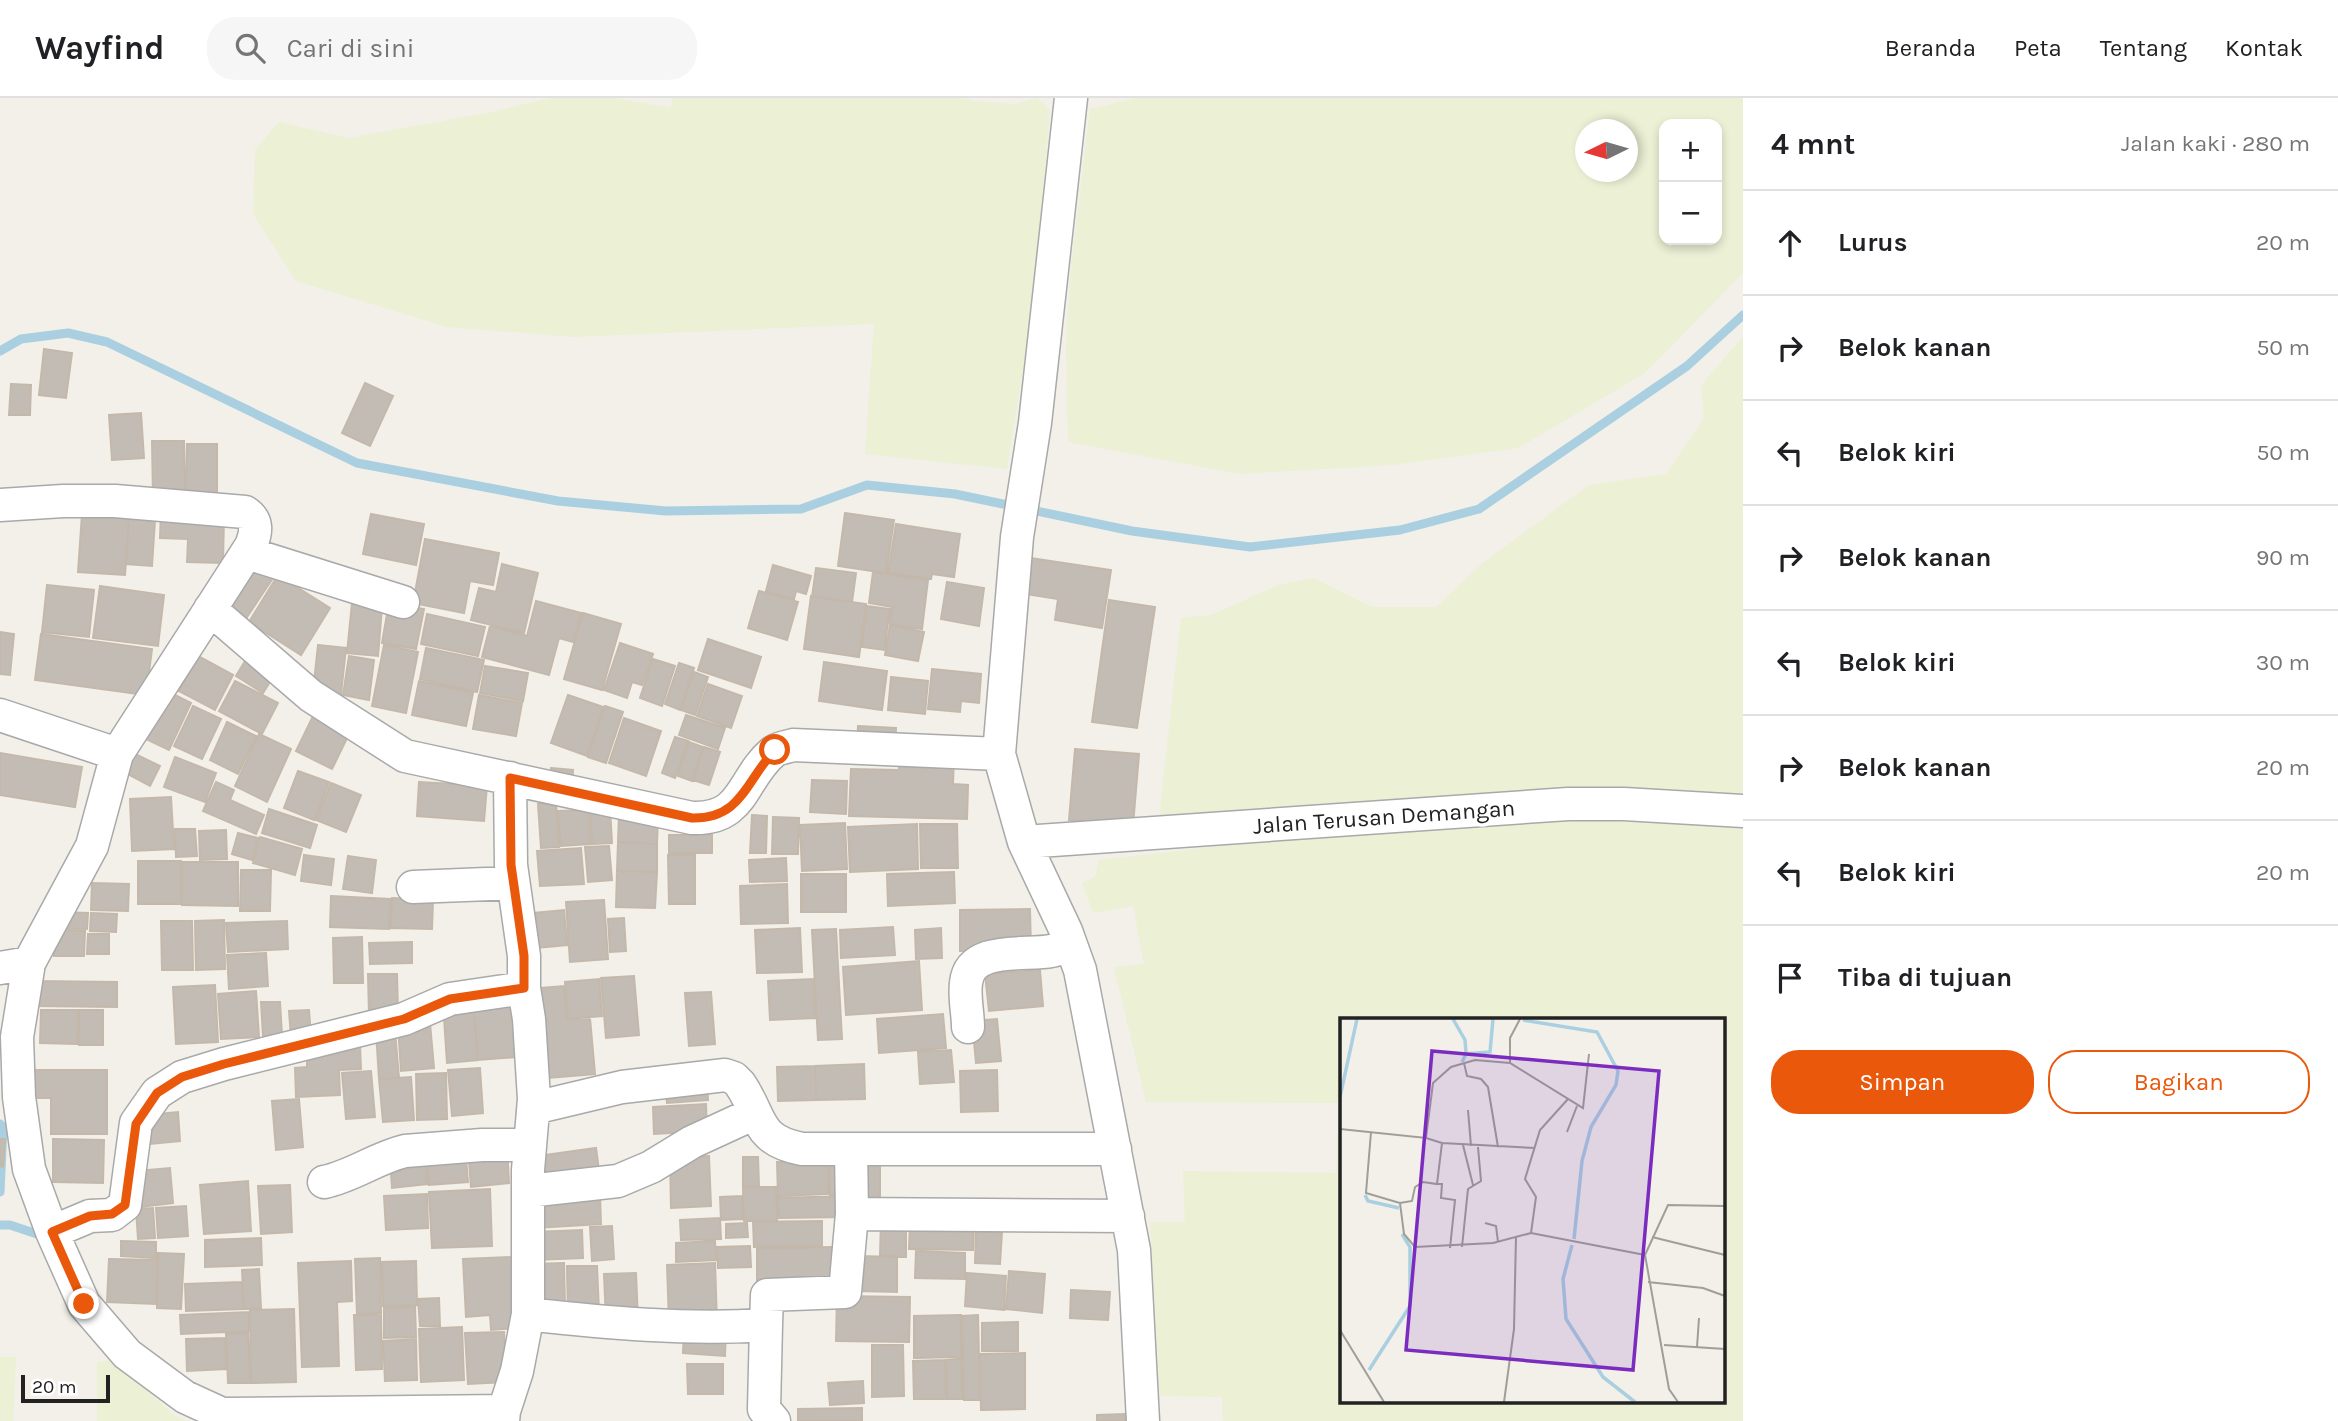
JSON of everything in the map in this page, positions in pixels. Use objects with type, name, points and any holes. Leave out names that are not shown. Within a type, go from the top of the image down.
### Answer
[{"type":"street","points":[[1071,98],[1035,423],[1017,537],[999,754],[1024,842],[1080,970],[1134,1250],[1143,1421]]},
{"type":"street","points":[[0,505],[62,500],[115,501],[246,512],[256,527],[247,553],[117,754],[92,846],[14,966],[19,1097],[29,1169],[52,1232],[84,1304],[127,1354],[185,1397],[222,1414],[503,1416],[517,1371],[528,1314],[528,1192],[534,1108],[529,1019],[524,988],[524,956],[513,883],[510,778]]},
{"type":"street","points":[[247,553],[403,602]]},
{"type":"street","points":[[210,609],[311,696],[405,756],[692,818],[707,818],[725,812],[744,794],[763,762],[775,750],[793,745],[999,754]]},
{"type":"street","points":[[0,715],[117,754]]},
{"type":"street","name":"Jalan Terusan Demangan","points":[[1024,842],[1568,804],[1623,804],[1743,811]]},
{"type":"street","points":[[413,887],[513,883]]},
{"type":"street","points":[[968,1027],[966,983],[971,969],[979,961],[1012,953],[1053,951],[1069,940]]},
{"type":"street","points":[[52,1232],[90,1216],[112,1214],[125,1205],[136,1124],[157,1093],[182,1077],[404,1019],[450,999],[524,988]]},
{"type":"street","points":[[534,1108],[622,1087],[724,1075],[734,1077],[740,1084],[768,1136],[782,1146],[802,1149],[1115,1149]]},
{"type":"street","points":[[528,1192],[618,1181],[651,1167],[692,1142],[755,1113]]},
{"type":"street","points":[[324,1182],[354,1173],[392,1154],[405,1151],[482,1144],[530,1145]]},
{"type":"street","points":[[774,1421],[764,1409],[767,1295],[845,1292],[852,1214],[850,1149]]},
{"type":"street","points":[[852,1214],[1128,1216]]},
{"type":"street","points":[[528,1314],[620,1324],[732,1327],[766,1325]]},
{"type":"green space","points":[[551,98],[614,98],[671,108],[672,98],[963,98],[1015,104],[1037,98],[1050,110],[1033,306],[1007,469],[865,454],[874,324],[574,337],[447,327],[296,281],[253,214],[255,150],[279,122],[349,138],[487,113]]},
{"type":"green space","points":[[1137,98],[1743,98],[1743,273],[1645,373],[1518,448],[1392,465],[1240,474],[1068,442],[1066,346],[1070,277],[1090,109]]},
{"type":"green space","points":[[1743,337],[1743,800],[1159,819],[1181,618],[1211,615],[1278,585],[1314,578],[1372,607],[1436,607],[1480,565],[1589,485],[1666,474],[1704,418],[1701,385]]},
{"type":"green space","points":[[1559,819],[1743,826],[1743,1421],[1223,1421],[1222,1397],[1160,1396],[1150,1222],[1185,1222],[1183,1171],[1336,1173],[1339,1103],[1146,1102],[1114,967],[1144,964],[1133,906],[1093,913],[1082,883],[1095,877],[1099,860],[1371,829]]},
{"type":"green space","points":[[0,1357],[16,1357],[13,1421],[0,1421]]},
{"type":"green space","points":[[113,1361],[174,1415],[188,1421],[97,1421],[97,1362]]},
{"type":"building","points":[[44,349],[72,353],[66,398],[39,395]]},
{"type":"building","points":[[365,383],[393,396],[370,446],[342,433]]},
{"type":"building","points":[[11,384],[31,385],[30,415],[9,415]]},
{"type":"building","points":[[141,413],[144,458],[112,460],[109,415]]},
{"type":"building","points":[[152,441],[184,441],[185,495],[153,496]]},
{"type":"building","points":[[187,444],[217,444],[217,500],[186,500]]},
{"type":"building","points":[[161,512],[224,514],[223,563],[187,562],[188,539],[160,538]]},
{"type":"building","points":[[845,513],[894,520],[886,573],[838,566]]},
{"type":"building","points":[[82,514],[129,517],[125,575],[78,572]]},
{"type":"building","points":[[371,514],[424,524],[416,565],[363,554]]},
{"type":"building","points":[[129,517],[155,520],[152,566],[126,564]]},
{"type":"building","points":[[896,524],[960,534],[954,577],[932,574],[931,579],[888,573]]},
{"type":"building","points":[[425,539],[499,553],[493,585],[470,581],[464,613],[413,603]]},
{"type":"building","points":[[248,557],[275,575],[247,617],[221,599]]},
{"type":"building","points":[[1024,557],[1111,570],[1102,628],[1055,620],[1058,599],[1019,593]]},
{"type":"building","points":[[502,564],[538,573],[524,633],[471,620],[479,588],[496,592]]},
{"type":"building","points":[[773,565],[811,576],[806,594],[796,591],[794,599],[766,591]]},
{"type":"building","points":[[816,568],[856,573],[852,602],[812,597]]},
{"type":"building","points":[[873,572],[928,580],[922,629],[890,624],[892,607],[869,603]]},
{"type":"building","points":[[278,575],[330,608],[301,655],[249,622]]},
{"type":"building","points":[[947,582],[984,588],[979,626],[941,619]]},
{"type":"building","points":[[47,585],[94,590],[89,637],[42,632]]},
{"type":"building","points":[[100,586],[164,595],[158,646],[93,638]]},
{"type":"building","points":[[759,591],[798,602],[787,640],[748,628]]},
{"type":"building","points":[[811,596],[866,604],[859,657],[804,649]]},
{"type":"building","points":[[1109,600],[1155,607],[1137,728],[1092,722]]},
{"type":"building","points":[[536,601],[581,613],[573,642],[559,638],[549,675],[482,657],[490,626],[527,636]]},
{"type":"building","points":[[352,603],[382,607],[378,656],[347,653]]},
{"type":"building","points":[[389,603],[424,609],[416,649],[382,643]]},
{"type":"building","points":[[867,606],[890,609],[884,650],[862,647]]},
{"type":"building","points":[[583,613],[621,624],[602,690],[564,679]]},
{"type":"building","points":[[427,614],[485,627],[478,656],[421,644]]},
{"type":"building","points":[[890,625],[924,632],[918,661],[885,655]]},
{"type":"building","points":[[0,632],[14,634],[10,675],[0,674]]},
{"type":"building","points":[[41,634],[152,649],[146,695],[35,680]]},
{"type":"building","points":[[708,639],[761,657],[751,688],[698,670]]},
{"type":"building","points":[[620,643],[653,654],[642,685],[632,682],[627,698],[604,690]]},
{"type":"building","points":[[318,645],[346,648],[341,694],[313,691]]},
{"type":"building","points":[[384,645],[418,652],[406,713],[372,706]]},
{"type":"building","points":[[426,648],[484,660],[477,692],[420,679]]},
{"type":"building","points":[[250,653],[277,670],[263,693],[236,676]]},
{"type":"building","points":[[198,656],[233,675],[215,710],[179,691]]},
{"type":"building","points":[[349,656],[374,660],[369,700],[343,695]]},
{"type":"building","points":[[653,659],[675,666],[662,706],[640,698]]},
{"type":"building","points":[[824,662],[887,671],[882,710],[819,701]]},
{"type":"building","points":[[679,663],[694,668],[680,710],[665,704]]},
{"type":"building","points":[[485,666],[528,673],[523,701],[480,693]]},
{"type":"building","points":[[932,669],[981,674],[979,703],[961,701],[960,712],[928,709]]},
{"type":"building","points":[[694,672],[708,677],[695,715],[681,710]]},
{"type":"building","points":[[891,677],[928,681],[925,714],[888,710]]},
{"type":"building","points":[[235,681],[278,703],[262,734],[219,711]]},
{"type":"building","points":[[419,681],[473,693],[466,726],[412,715]]},
{"type":"building","points":[[708,684],[742,696],[731,728],[697,716]]},
{"type":"building","points":[[169,692],[191,703],[169,750],[146,739]]},
{"type":"building","points":[[479,695],[522,703],[516,736],[473,729]]},
{"type":"building","points":[[568,695],[603,707],[587,756],[551,743]]},
{"type":"building","points":[[193,706],[221,719],[202,759],[174,746]]},
{"type":"building","points":[[605,706],[623,712],[606,763],[588,757]]},
{"type":"building","points":[[314,714],[350,732],[332,769],[296,751]]},
{"type":"building","points":[[686,715],[725,728],[718,749],[679,735]]},
{"type":"building","points":[[624,718],[661,731],[646,776],[609,763]]},
{"type":"building","points":[[227,722],[256,736],[238,774],[210,760]]},
{"type":"building","points":[[858,726],[896,728],[895,747],[857,744]]},
{"type":"building","points":[[259,734],[291,749],[267,802],[235,786]]},
{"type":"building","points":[[675,737],[688,741],[675,778],[662,773]]},
{"type":"building","points":[[689,742],[703,747],[692,781],[678,776]]},
{"type":"building","points":[[704,747],[720,752],[709,785],[693,780]]},
{"type":"building","points":[[1075,749],[1139,754],[1133,826],[1069,820]]},
{"type":"building","points":[[0,753],[82,767],[75,807],[0,795]]},
{"type":"building","points":[[135,754],[160,766],[150,786],[126,773]]},
{"type":"building","points":[[899,756],[954,757],[953,784],[968,785],[967,819],[849,816],[851,769],[899,770]]},
{"type":"building","points":[[175,757],[216,773],[205,802],[164,787]]},
{"type":"building","points":[[551,768],[573,770],[572,787],[550,785]]},
{"type":"building","points":[[298,771],[329,782],[314,820],[284,808]]},
{"type":"building","points":[[812,780],[847,781],[846,814],[810,812]]},
{"type":"building","points":[[216,782],[234,790],[230,800],[264,815],[256,834],[203,811]]},
{"type":"building","points":[[419,782],[487,786],[484,821],[417,816]]},
{"type":"building","points":[[331,783],[361,795],[346,832],[316,820]]},
{"type":"building","points":[[171,797],[174,849],[132,851],[130,799]]},
{"type":"building","points":[[556,803],[559,847],[541,848],[538,804]]},
{"type":"building","points":[[610,808],[612,843],[592,844],[590,809]]},
{"type":"building","points":[[269,809],[317,825],[310,848],[262,833]]},
{"type":"building","points":[[588,810],[590,844],[561,846],[558,811]]},
{"type":"building","points":[[619,814],[658,816],[657,844],[618,842]]},
{"type":"building","points":[[752,815],[767,816],[766,853],[750,853]]},
{"type":"building","points":[[773,817],[799,818],[798,854],[772,854]]},
{"type":"building","points":[[845,823],[847,869],[802,871],[800,825]]},
{"type":"building","points":[[917,824],[918,869],[850,872],[848,827]]},
{"type":"building","points":[[920,824],[957,824],[958,868],[921,868]]},
{"type":"building","points":[[175,829],[195,829],[197,856],[176,857]]},
{"type":"building","points":[[226,830],[227,859],[200,860],[199,831]]},
{"type":"building","points":[[238,833],[258,838],[252,860],[232,854]]},
{"type":"building","points":[[669,835],[712,835],[712,853],[669,853]]},
{"type":"building","points":[[260,837],[302,849],[295,875],[253,863]]},
{"type":"building","points":[[618,842],[657,844],[657,872],[617,871]]},
{"type":"building","points":[[609,846],[612,880],[588,882],[585,847]]},
{"type":"building","points":[[581,848],[584,884],[540,886],[537,851]]},
{"type":"building","points":[[304,855],[334,859],[331,885],[301,881]]},
{"type":"building","points":[[668,855],[695,855],[695,904],[669,904]]},
{"type":"building","points":[[348,856],[376,860],[372,893],[343,889]]},
{"type":"building","points":[[786,858],[787,881],[750,882],[749,860]]},
{"type":"building","points":[[138,861],[181,861],[181,904],[138,904]]},
{"type":"building","points":[[182,862],[238,862],[238,906],[182,905]]},
{"type":"building","points":[[241,870],[271,870],[270,911],[240,911]]},
{"type":"building","points":[[617,871],[657,872],[655,908],[616,907]]},
{"type":"building","points":[[954,872],[955,903],[888,906],[887,874]]},
{"type":"building","points":[[801,874],[846,874],[846,912],[801,912]]},
{"type":"building","points":[[92,883],[129,884],[128,911],[91,910]]},
{"type":"building","points":[[787,884],[788,923],[741,924],[740,886]]},
{"type":"building","points":[[331,896],[390,899],[389,929],[330,927]]},
{"type":"building","points":[[392,898],[433,900],[432,929],[391,928]]},
{"type":"building","points":[[604,900],[608,959],[570,962],[566,902]]},
{"type":"building","points":[[1030,909],[1031,950],[960,951],[960,910]]},
{"type":"building","points":[[564,910],[567,945],[526,949],[523,914]]},
{"type":"building","points":[[59,912],[88,913],[87,929],[59,928]]},
{"type":"building","points":[[91,913],[117,914],[116,932],[90,931]]},
{"type":"building","points":[[624,918],[626,951],[610,952],[608,919]]},
{"type":"building","points":[[224,920],[225,969],[196,970],[195,921]]},
{"type":"building","points":[[161,921],[192,921],[193,970],[162,970]]},
{"type":"building","points":[[287,921],[288,949],[228,952],[226,923]]},
{"type":"building","points":[[893,927],[895,955],[841,958],[840,930]]},
{"type":"building","points":[[800,928],[802,972],[757,973],[755,930]]},
{"type":"building","points":[[941,928],[942,958],[916,959],[915,930]]},
{"type":"building","points":[[836,929],[842,1039],[818,1040],[812,930]]},
{"type":"building","points":[[55,930],[85,931],[84,956],[54,956]]},
{"type":"building","points":[[88,934],[109,934],[109,954],[87,954]]},
{"type":"building","points":[[362,937],[363,983],[334,983],[333,938]]},
{"type":"building","points":[[412,942],[412,963],[370,964],[369,943]]},
{"type":"building","points":[[266,953],[268,986],[229,989],[227,955]]},
{"type":"building","points":[[919,961],[922,1010],[846,1015],[843,967]]},
{"type":"building","points":[[1040,970],[1043,1006],[989,1011],[985,974]]},
{"type":"building","points":[[368,974],[397,974],[398,1013],[369,1014]]},
{"type":"building","points":[[634,976],[639,1035],[606,1038],[601,978]]},
{"type":"building","points":[[599,979],[602,1016],[568,1019],[565,982]]},
{"type":"building","points":[[814,979],[815,1018],[770,1020],[768,981]]},
{"type":"building","points":[[34,981],[117,982],[117,1007],[33,1006]]},
{"type":"building","points":[[215,985],[218,1042],[176,1044],[173,987]]},
{"type":"building","points":[[564,986],[567,1020],[590,1018],[595,1074],[536,1079],[528,989]]},
{"type":"building","points":[[256,991],[259,1037],[221,1039],[218,994]]},
{"type":"building","points":[[711,992],[715,1044],[689,1046],[685,993]]},
{"type":"building","points":[[512,998],[517,1057],[478,1060],[473,1000]]},
{"type":"building","points":[[473,1000],[478,1060],[447,1063],[443,1003]]},
{"type":"building","points":[[261,1002],[280,1002],[282,1035],[263,1036]]},
{"type":"building","points":[[41,1010],[78,1010],[77,1044],[40,1043]]},
{"type":"building","points":[[79,1010],[103,1010],[103,1045],[79,1045]]},
{"type":"building","points":[[309,1010],[311,1036],[291,1037],[289,1011]]},
{"type":"building","points":[[943,1014],[946,1048],[879,1053],[877,1019]]},
{"type":"building","points":[[997,1019],[1001,1061],[976,1063],[972,1021]]},
{"type":"building","points":[[430,1023],[434,1068],[401,1071],[398,1026]]},
{"type":"building","points":[[395,1031],[399,1078],[379,1079],[376,1032]]},
{"type":"building","points":[[360,1045],[361,1069],[339,1070],[340,1095],[296,1097],[295,1068],[307,1067],[307,1047]]},
{"type":"building","points":[[951,1050],[954,1082],[920,1084],[918,1052]]},
{"type":"building","points":[[864,1064],[865,1099],[816,1100],[815,1066]]},
{"type":"building","points":[[815,1066],[816,1100],[778,1101],[777,1067]]},
{"type":"building","points":[[480,1068],[483,1113],[452,1116],[448,1070]]},
{"type":"building","points":[[34,1070],[107,1070],[107,1134],[51,1134],[51,1098],[34,1098]]},
{"type":"building","points":[[997,1070],[998,1111],[961,1112],[960,1071]]},
{"type":"building","points":[[371,1071],[375,1117],[346,1119],[342,1073]]},
{"type":"building","points":[[446,1073],[447,1119],[417,1120],[416,1074]]},
{"type":"building","points":[[411,1077],[414,1120],[383,1122],[379,1079]]},
{"type":"building","points":[[707,1081],[708,1100],[667,1103],[665,1084]]},
{"type":"building","points":[[299,1099],[303,1147],[276,1150],[272,1101]]},
{"type":"building","points":[[706,1104],[707,1131],[654,1134],[653,1107]]},
{"type":"building","points":[[178,1112],[180,1141],[150,1144],[148,1115]]},
{"type":"building","points":[[0,1139],[5,1139],[3,1167],[0,1166]]},
{"type":"building","points":[[53,1139],[104,1140],[103,1183],[53,1182]]},
{"type":"building","points":[[507,1146],[509,1183],[471,1187],[468,1149]]},
{"type":"building","points":[[465,1147],[468,1182],[429,1185],[426,1150]]},
{"type":"building","points":[[596,1148],[600,1178],[534,1187],[530,1157]]},
{"type":"building","points":[[425,1154],[427,1184],[392,1188],[390,1157]]},
{"type":"building","points":[[845,1155],[846,1195],[830,1195],[829,1156]]},
{"type":"building","points":[[709,1156],[711,1206],[671,1208],[670,1157]]},
{"type":"building","points":[[743,1157],[758,1157],[759,1186],[743,1186]]},
{"type":"building","points":[[880,1158],[880,1213],[854,1213],[853,1159]]},
{"type":"building","points":[[828,1161],[828,1194],[778,1196],[777,1162]]},
{"type":"building","points":[[170,1168],[173,1203],[140,1207],[137,1171]]},
{"type":"building","points":[[248,1181],[251,1231],[204,1234],[200,1185]]},
{"type":"building","points":[[290,1185],[292,1232],[261,1234],[258,1186]]},
{"type":"building","points":[[743,1187],[776,1187],[777,1220],[744,1221]]},
{"type":"building","points":[[490,1189],[492,1246],[432,1248],[429,1192]]},
{"type":"building","points":[[427,1194],[428,1228],[386,1230],[384,1196]]},
{"type":"building","points":[[600,1195],[601,1224],[535,1228],[533,1199]]},
{"type":"building","points":[[742,1196],[742,1219],[721,1220],[720,1197]]},
{"type":"building","points":[[846,1196],[847,1217],[779,1218],[778,1198]]},
{"type":"building","points":[[186,1206],[188,1236],[158,1238],[156,1208]]},
{"type":"building","points":[[153,1208],[155,1238],[138,1239],[136,1209]]},
{"type":"building","points":[[720,1218],[721,1239],[681,1240],[680,1220]]},
{"type":"building","points":[[881,1220],[906,1221],[906,1257],[880,1256]]},
{"type":"building","points":[[822,1221],[822,1246],[754,1247],[753,1222]]},
{"type":"building","points":[[910,1222],[974,1224],[973,1250],[909,1249]]},
{"type":"building","points":[[747,1223],[748,1237],[726,1238],[726,1224]]},
{"type":"building","points":[[612,1226],[614,1259],[592,1261],[590,1227]]},
{"type":"building","points":[[582,1230],[583,1258],[535,1260],[534,1232]]},
{"type":"building","points":[[976,1231],[1002,1232],[1000,1264],[975,1263]]},
{"type":"building","points":[[261,1238],[262,1265],[205,1267],[205,1240]]},
{"type":"building","points":[[121,1241],[156,1242],[156,1258],[121,1256]]},
{"type":"building","points":[[715,1241],[716,1260],[676,1262],[676,1243]]},
{"type":"building","points":[[750,1246],[751,1267],[718,1268],[717,1247]]},
{"type":"building","points":[[832,1247],[833,1287],[757,1289],[757,1249]]},
{"type":"building","points":[[916,1251],[965,1253],[965,1279],[915,1278]]},
{"type":"building","points":[[158,1253],[184,1254],[181,1309],[157,1308]]},
{"type":"building","points":[[857,1256],[897,1257],[897,1292],[857,1291]]},
{"type":"building","points":[[513,1257],[517,1328],[491,1330],[490,1315],[466,1317],[463,1259]]},
{"type":"building","points":[[380,1258],[381,1313],[357,1314],[355,1259]]},
{"type":"building","points":[[109,1259],[157,1260],[156,1304],[107,1302]]},
{"type":"building","points":[[351,1261],[352,1301],[337,1302],[339,1366],[302,1367],[298,1263]]},
{"type":"building","points":[[416,1261],[417,1305],[383,1306],[382,1262]]},
{"type":"building","points":[[564,1263],[565,1306],[533,1307],[531,1264]]},
{"type":"building","points":[[715,1263],[717,1322],[669,1323],[667,1265]]},
{"type":"building","points":[[567,1266],[597,1266],[599,1312],[568,1314]]},
{"type":"building","points":[[259,1269],[261,1308],[244,1309],[242,1270]]},
{"type":"building","points":[[1009,1271],[1045,1274],[1042,1313],[1006,1309]]},
{"type":"building","points":[[636,1273],[638,1320],[606,1321],[604,1274]]},
{"type":"building","points":[[967,1273],[1006,1276],[1004,1310],[965,1306]]},
{"type":"building","points":[[242,1282],[243,1309],[186,1311],[185,1284]]},
{"type":"building","points":[[1071,1290],[1110,1292],[1108,1320],[1070,1318]]},
{"type":"building","points":[[837,1296],[910,1297],[909,1342],[836,1341]]},
{"type":"building","points":[[439,1298],[440,1326],[420,1326],[418,1299]]},
{"type":"building","points":[[415,1307],[416,1337],[384,1338],[384,1308]]},
{"type":"building","points":[[294,1309],[296,1382],[251,1383],[250,1310]]},
{"type":"building","points":[[249,1312],[249,1331],[181,1334],[180,1315]]},
{"type":"building","points":[[354,1315],[381,1315],[382,1369],[356,1370]]},
{"type":"building","points":[[961,1315],[961,1357],[914,1358],[914,1316]]},
{"type":"building","points":[[978,1315],[980,1400],[964,1400],[962,1316]]},
{"type":"building","points":[[1018,1322],[1018,1351],[982,1351],[982,1323]]},
{"type":"building","points":[[462,1327],[464,1380],[421,1382],[419,1329]]},
{"type":"building","points":[[684,1329],[726,1331],[725,1356],[683,1353]]},
{"type":"building","points":[[504,1332],[506,1382],[468,1384],[465,1333]]},
{"type":"building","points":[[248,1333],[250,1383],[228,1383],[226,1334]]},
{"type":"building","points":[[225,1338],[226,1369],[187,1371],[186,1339]]},
{"type":"building","points":[[416,1339],[417,1380],[385,1381],[383,1341]]},
{"type":"building","points":[[872,1345],[903,1345],[904,1396],[872,1397]]},
{"type":"building","points":[[1025,1353],[1025,1409],[981,1410],[980,1354]]},
{"type":"building","points":[[961,1359],[962,1399],[947,1399],[946,1360]]},
{"type":"building","points":[[945,1360],[946,1399],[914,1399],[913,1361]]},
{"type":"building","points":[[687,1364],[723,1364],[723,1394],[688,1394]]},
{"type":"building","points":[[863,1381],[864,1403],[830,1405],[828,1383]]},
{"type":"building","points":[[862,1408],[862,1421],[798,1421],[798,1409]]},
{"type":"building","points":[[1125,1414],[1125,1421],[1097,1421],[1097,1415]]},
{"type":"waterway","points":[[0,351],[21,339],[68,333],[107,342],[357,463],[558,501],[666,511],[801,509],[867,485],[955,494],[1132,531],[1250,547],[1400,530],[1479,509],[1687,366],[1743,315]]},
{"type":"waterway","points":[[0,1124],[3,1128],[0,1192]]},
{"type":"waterway","points":[[0,1225],[10,1225],[46,1239]]},
{"type":"route","points":[[84,1304],[52,1232],[90,1216],[112,1214],[125,1205],[136,1124],[157,1093],[182,1077],[404,1019],[450,999],[524,988],[524,956],[511,865],[510,778],[692,818],[707,818],[725,812],[744,794],[763,762],[775,750]]}]
